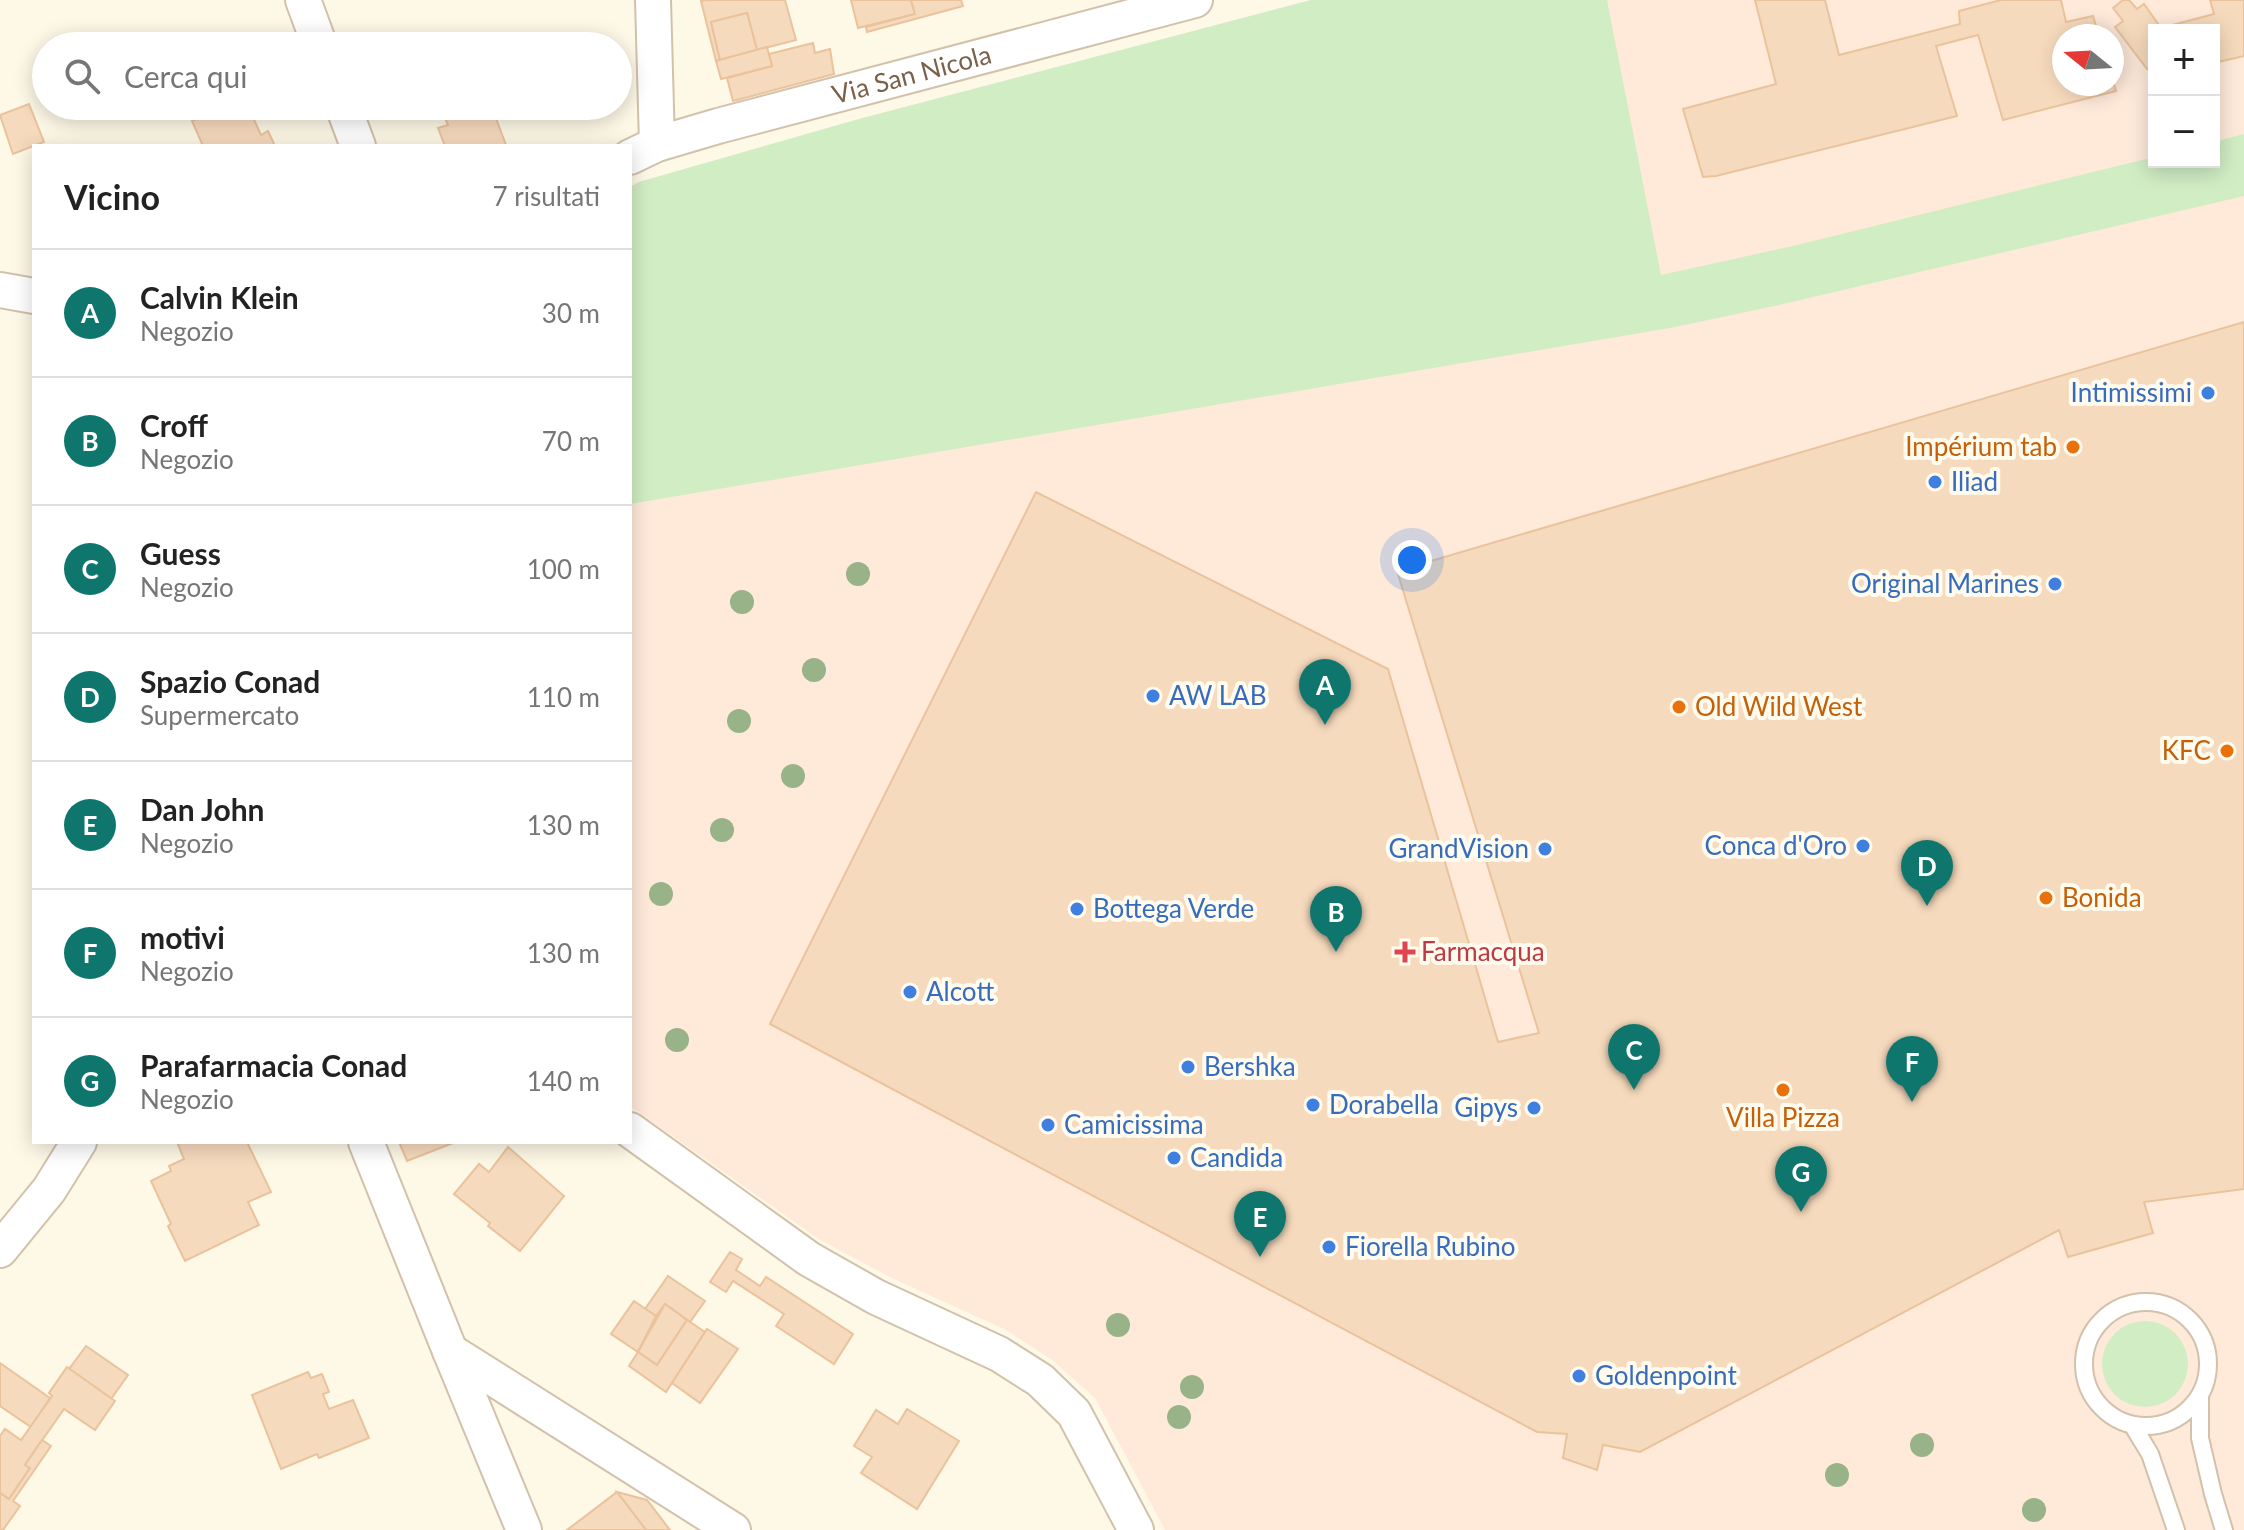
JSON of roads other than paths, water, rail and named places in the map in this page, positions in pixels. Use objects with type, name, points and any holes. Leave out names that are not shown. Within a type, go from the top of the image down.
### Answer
[{"type":"street","points":[[303,0],[315,32]]},
{"type":"street","points":[[643,151],[653,0]]},
{"type":"street","name":"Via San Nicola","points":[[643,151],[718,126],[1195,0]]},
{"type":"street","points":[[348,120],[357,144]]},
{"type":"street","points":[[0,290],[32,296]]},
{"type":"street","points":[[632,1131],[809,1259],[876,1297],[999,1354],[1040,1380],[1074,1413],[1136,1530]]},
{"type":"street","points":[[0,1250],[49,1190],[78,1144]]},
{"type":"street","points":[[367,1144],[524,1530]]},
{"type":"street","points":[[450,1351],[733,1530]]},
{"type":"lane","points":[[2200,1397],[2187,1412],[2171,1422],[2152,1427],[2133,1426],[2116,1419],[2101,1407],[2090,1391],[2085,1373],[2085,1354],[2101,1321],[2116,1310],[2134,1303],[2153,1302],[2187,1316],[2198,1330],[2206,1346],[2209,1363],[2200,1397],[2200,1438],[2224,1530]]},
{"type":"lane","points":[[2133,1426],[2150,1454],[2176,1530]]},
{"type":"place","name":"Intimissimi","points":[[2208,393]]},
{"type":"place","name":"Impérium tab","points":[[2073,447]]},
{"type":"place","name":"Iliad","points":[[1935,482]]},
{"type":"place","name":"Original Marines","points":[[2055,584]]},
{"type":"place","name":"AW LAB","points":[[1153,696]]},
{"type":"place","name":"Old Wild West","points":[[1679,707]]},
{"type":"place","name":"Calvin Klein","points":[[1325,725]]},
{"type":"place","name":"KFC","points":[[2227,751]]},
{"type":"place","name":"Conca d'Oro","points":[[1863,846]]},
{"type":"place","name":"GrandVision","points":[[1545,849]]},
{"type":"place","name":"Bonida","points":[[2046,898]]},
{"type":"place","name":"Spazio Conad","points":[[1927,906]]},
{"type":"place","name":"Bottega Verde","points":[[1077,909]]},
{"type":"place","name":"Croff","points":[[1336,952]]},
{"type":"place","name":"Farmacqua","points":[[1405,952]]},
{"type":"place","name":"Alcott","points":[[910,992]]},
{"type":"place","name":"Bershka","points":[[1188,1067]]},
{"type":"place","name":"Guess","points":[[1634,1090]]},
{"type":"place","name":"Villa Pizza","points":[[1783,1090]]},
{"type":"place","name":"motivi","points":[[1912,1102]]},
{"type":"place","name":"Dorabella","points":[[1313,1105]]},
{"type":"place","name":"Gipys","points":[[1534,1108]]},
{"type":"place","name":"Camicissima","points":[[1048,1125]]},
{"type":"place","name":"Candida","points":[[1174,1158]]},
{"type":"place","name":"Parafarmacia Conad","points":[[1801,1212]]},
{"type":"place","name":"Fiorella Rubino","points":[[1329,1247]]},
{"type":"place","name":"Dan John","points":[[1260,1257]]},
{"type":"place","name":"Goldenpoint","points":[[1579,1376]]}]
